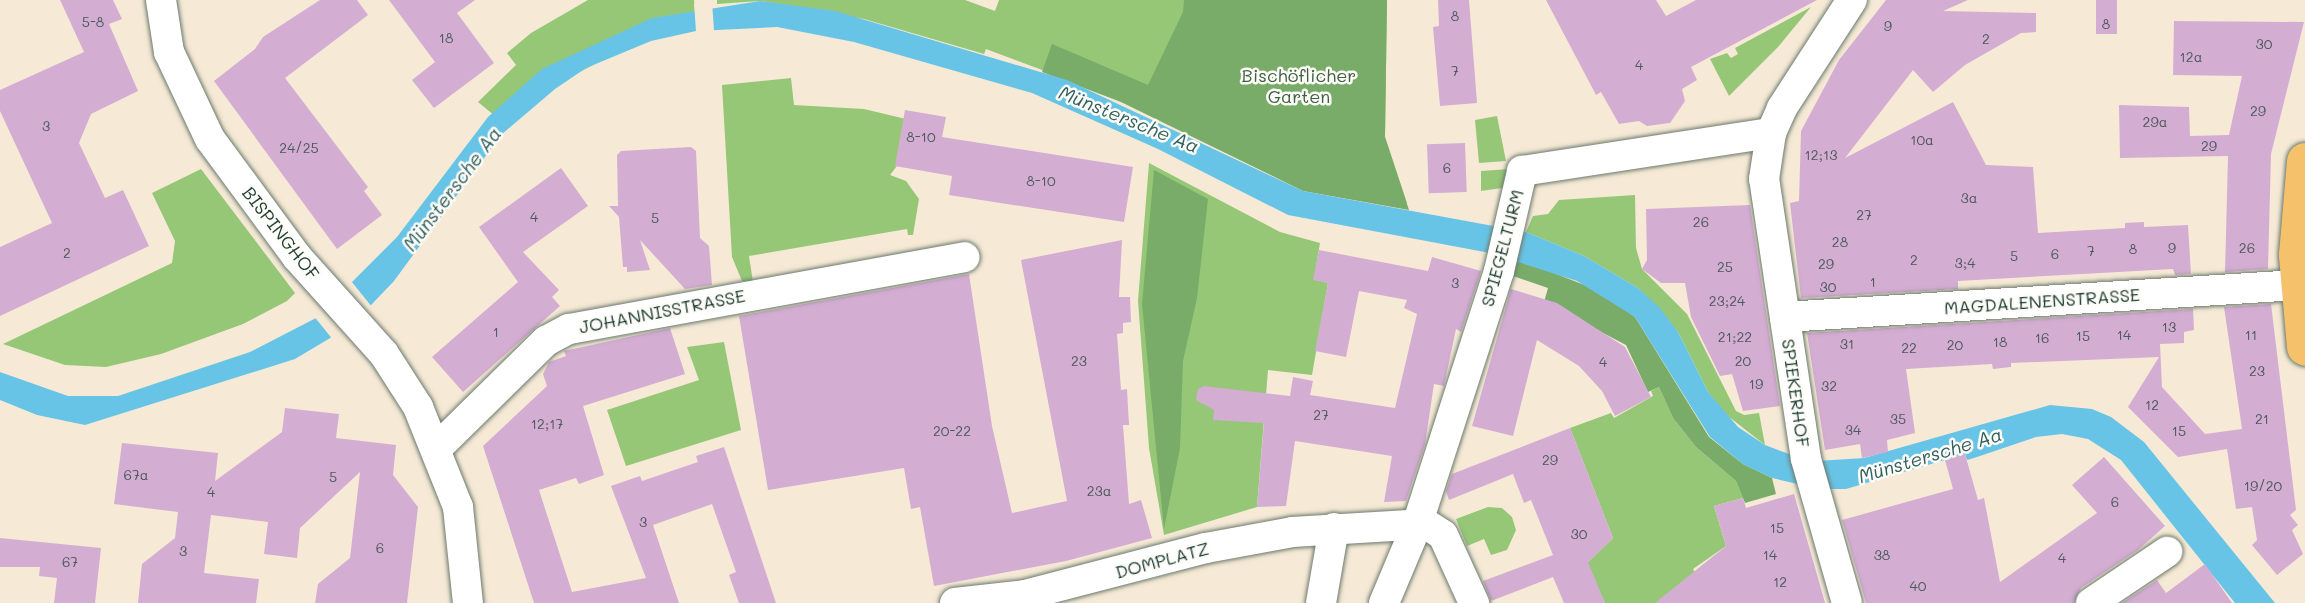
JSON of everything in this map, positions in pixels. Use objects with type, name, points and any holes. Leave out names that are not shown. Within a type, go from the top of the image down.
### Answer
[{"type":"main road","points":[[2305,161],[2298,285],[2305,347]]},
{"type":"street","name":"BISPINGHOF","points":[[161,0],[169,52],[210,139],[297,257],[398,372],[437,448]]},
{"type":"street","name":"SPIEKERHOF","points":[[1847,603],[1805,459],[1764,179],[1771,133],[1782,108],[1852,0]]},
{"type":"street","name":"SPIEGELTURM","points":[[1418,525],[1501,264],[1522,171],[1771,133]]},
{"type":"street","name":"JOHANNISSTRASSE","points":[[437,448],[546,341],[569,329],[964,257]]},
{"type":"street","name":"MAGDALENENSTRASSE","points":[[1785,317],[2298,285]]},
{"type":"street","points":[[437,448],[458,507],[468,603]]},
{"type":"street","points":[[1384,603],[1418,525],[1426,524],[1443,536],[1474,603]]},
{"type":"street","name":"DOMPLATZ","points":[[955,603],[997,601],[1222,544],[1334,528],[1418,525]]},
{"type":"street","points":[[1321,603],[1334,528]]},
{"type":"street","points":[[2091,603],[2167,552]]},
{"type":"green space","points":[[588,0],[694,0],[695,12],[495,116],[478,102],[516,65],[507,53],[531,33]]},
{"type":"green space","name":"Bischöflicher Garten","points":[[717,0],[965,0],[995,11],[999,0],[1387,0],[1385,137],[1407,203],[1294,181],[1093,89],[986,49],[984,54],[864,19],[760,1],[717,4]]},
{"type":"green space","name":"Bischöflicher Garten","points":[[1184,0],[1387,0],[1385,137],[1409,210],[1303,191],[1121,102],[1042,72],[1052,44],[1148,85],[1183,12]]},
{"type":"green space","points":[[1811,7],[1778,47],[1729,96],[1710,59],[1727,53],[1731,58],[1738,54],[1735,48]]},
{"type":"green space","points":[[791,78],[794,105],[864,109],[906,119],[900,162],[890,175],[906,181],[919,199],[913,235],[908,235],[907,229],[749,256],[753,282],[742,281],[732,257],[722,85]]},
{"type":"green space","points":[[1497,116],[1506,161],[1479,163],[1475,120]]},
{"type":"green space","points":[[1149,163],[1280,232],[1320,243],[1314,279],[1328,283],[1312,375],[1268,370],[1257,507],[1164,535],[1149,448],[1138,301]]},
{"type":"green space","points":[[201,169],[295,293],[287,301],[243,324],[161,354],[106,367],[65,365],[3,344],[172,263],[175,241],[152,193]]},
{"type":"green space","points":[[1509,169],[1509,187],[1481,191],[1481,171]]},
{"type":"green space","points":[[1154,170],[1208,199],[1197,298],[1183,361],[1180,448],[1164,529],[1142,304]]},
{"type":"green space","points":[[1635,195],[1636,248],[1642,269],[1687,314],[1736,411],[1744,415],[1759,413],[1765,445],[1724,413],[1708,392],[1678,332],[1638,288],[1584,256],[1526,232],[1533,216],[1548,214],[1559,200]]},
{"type":"green space","points":[[1518,259],[1597,290],[1635,317],[1709,437],[1743,464],[1772,478],[1776,494],[1745,503],[1736,481],[1696,447],[1673,418],[1659,387],[1648,392],[1626,345],[1544,302],[1548,288],[1513,276]]},
{"type":"green space","points":[[724,342],[741,430],[626,466],[607,410],[699,380],[687,347]]},
{"type":"green space","points":[[1659,387],[1673,418],[1696,447],[1736,481],[1743,498],[1714,506],[1726,546],[1693,569],[1715,603],[1605,603],[1586,564],[1613,538],[1570,428],[1611,413],[1614,418],[1653,396],[1651,391]]},
{"type":"green space","points":[[1488,507],[1502,508],[1512,517],[1516,530],[1507,550],[1491,555],[1484,539],[1467,546],[1456,519]]},
{"type":"water","name":"Münstersche Aa","points":[[760,1],[835,11],[1067,80],[1303,191],[1526,232],[1584,256],[1638,288],[1660,308],[1678,332],[1708,392],[1738,427],[1765,445],[1789,454],[1817,461],[1864,458],[2050,405],[2092,409],[2111,417],[2144,442],[2275,603],[2235,603],[2121,460],[2088,439],[2062,434],[2036,437],[1967,460],[1965,454],[1846,489],[1819,489],[1772,478],[1743,464],[1710,437],[1635,317],[1577,281],[1490,253],[1288,215],[1158,149],[1032,93],[854,42],[777,27],[696,31],[651,41],[586,68],[555,89],[501,135],[394,281],[352,325],[295,359],[85,425],[37,415],[0,400],[0,372],[68,396],[118,396],[250,352],[316,318],[397,237],[488,117],[542,69],[652,18]]},
{"type":"pier","points":[[712,2],[714,33],[696,34],[694,3]]},
{"type":"pier","points":[[351,281],[373,308],[333,340],[311,313]]},
{"type":"building","points":[[60,0],[113,0],[122,19],[109,24],[138,91],[91,114],[79,143],[105,198],[123,190],[149,246],[0,316],[0,247],[52,223],[0,111],[0,90],[84,52]]},
{"type":"building","points":[[320,0],[357,0],[368,15],[285,78],[368,187],[364,191],[382,215],[337,249],[214,81],[255,49],[263,37]]},
{"type":"building","points":[[389,0],[475,0],[457,13],[494,63],[434,108],[412,80],[435,62]]},
{"type":"building","points":[[1438,0],[1469,0],[1477,103],[1440,106],[1433,27],[1439,26]]},
{"type":"building","points":[[1546,0],[1656,0],[1666,16],[1696,0],[1817,0],[1691,67],[1697,80],[1682,89],[1685,101],[1670,123],[1647,126],[1639,121],[1619,124],[1601,92],[1596,95]]},
{"type":"building","points":[[1886,0],[1968,0],[1943,11],[2036,13],[2036,32],[2021,33],[1965,65],[1933,92],[1913,70],[1845,158],[1953,102],[1986,165],[2033,167],[2038,233],[2125,228],[2125,223],[2144,222],[2144,227],[2188,225],[2191,274],[2175,275],[2173,269],[1958,281],[1958,289],[1801,298],[1790,203],[1799,201],[1801,131],[1839,60]]},
{"type":"building","points":[[2096,0],[2117,0],[2117,34],[2096,34]]},
{"type":"building","points":[[2174,21],[2304,22],[2271,154],[2268,269],[2225,272],[2228,156],[2120,158],[2119,105],[2189,107],[2190,136],[2229,135],[2242,76],[2173,75]]},
{"type":"building","points":[[905,110],[946,117],[942,137],[1133,167],[1124,222],[949,195],[952,176],[895,166]]},
{"type":"building","points":[[1465,143],[1467,192],[1429,193],[1427,144]]},
{"type":"building","points":[[691,147],[696,151],[700,238],[709,246],[712,285],[685,289],[640,240],[650,270],[627,272],[627,267],[623,267],[619,217],[609,206],[618,206],[617,155],[621,151]]},
{"type":"building","points":[[561,168],[588,206],[523,252],[559,290],[552,297],[560,306],[463,392],[432,357],[518,282],[479,227]]},
{"type":"building","points":[[1750,205],[1780,406],[1743,411],[1732,374],[1720,376],[1691,317],[1685,283],[1661,283],[1642,269],[1647,260],[1646,209]]},
{"type":"building","points":[[1122,240],[1119,297],[1130,297],[1131,322],[1123,323],[1123,333],[1117,334],[1121,390],[1127,389],[1129,425],[1123,425],[1129,504],[1141,500],[1152,538],[1066,561],[934,586],[920,507],[911,509],[904,468],[768,490],[739,316],[969,274],[992,426],[1012,513],[1067,501],[1021,260]]},
{"type":"building","points":[[1319,250],[1428,271],[1432,257],[1481,271],[1461,332],[1456,329],[1444,386],[1434,384],[1425,444],[1406,501],[1384,502],[1392,456],[1295,441],[1286,506],[1257,507],[1264,423],[1213,420],[1214,410],[1196,400],[1198,389],[1204,386],[1290,396],[1293,377],[1313,381],[1310,395],[1395,408],[1417,314],[1404,308],[1407,300],[1359,291],[1346,357],[1315,351],[1328,283],[1313,280]]},
{"type":"building","points":[[1511,289],[1557,303],[1625,347],[1651,397],[1615,416],[1602,391],[1579,366],[1537,340],[1513,436],[1472,426]]},
{"type":"building","points":[[2271,304],[2296,510],[2290,515],[2298,525],[2292,530],[2303,554],[2277,575],[2252,545],[2257,540],[2252,507],[2236,509],[2227,449],[2178,457],[2128,407],[2159,357],[2011,363],[2011,367],[1993,369],[1992,364],[1906,369],[1915,433],[1887,440],[1888,452],[1862,458],[1860,444],[1825,450],[1807,333],[2193,309],[2194,330],[2184,332],[2184,343],[2160,344],[2162,387],[2205,434],[2242,429],[2224,307]]},
{"type":"building","points":[[670,328],[685,374],[583,406],[604,475],[579,484],[576,478],[539,490],[572,592],[646,578],[611,486],[640,476],[642,481],[698,462],[696,456],[724,447],[776,603],[739,603],[729,575],[736,572],[712,504],[653,525],[679,603],[534,603],[483,446],[547,386],[543,374],[549,362],[566,356],[564,351]]},
{"type":"building","points":[[285,408],[339,414],[336,438],[396,445],[393,475],[418,507],[407,603],[315,603],[318,584],[350,558],[360,472],[300,528],[297,558],[264,554],[268,522],[211,515],[204,573],[259,579],[256,603],[138,603],[142,564],[175,538],[178,512],[114,504],[122,443],[218,453],[215,481],[282,432]]},
{"type":"building","points":[[1570,428],[1613,538],[1588,562],[1605,603],[1564,603],[1553,577],[1491,601],[1483,581],[1553,555],[1531,500],[1524,503],[1513,474],[1449,500],[1446,491],[1452,474]]},
{"type":"building","points":[[1965,454],[1978,500],[1984,498],[2000,582],[2097,513],[2072,485],[2104,457],[2165,526],[2138,550],[2081,588],[2074,603],[1866,603],[1842,520],[1953,489],[1945,460]]},
{"type":"building","points":[[1794,494],[1825,603],[1655,603],[1726,546],[1714,506],[1743,498],[1746,508]]},
{"type":"building","points":[[0,538],[101,548],[95,603],[54,603],[57,578],[39,576],[40,567],[0,567]]},
{"type":"building","points":[[2205,564],[2232,603],[2122,603],[2157,580],[2166,593]]}]
